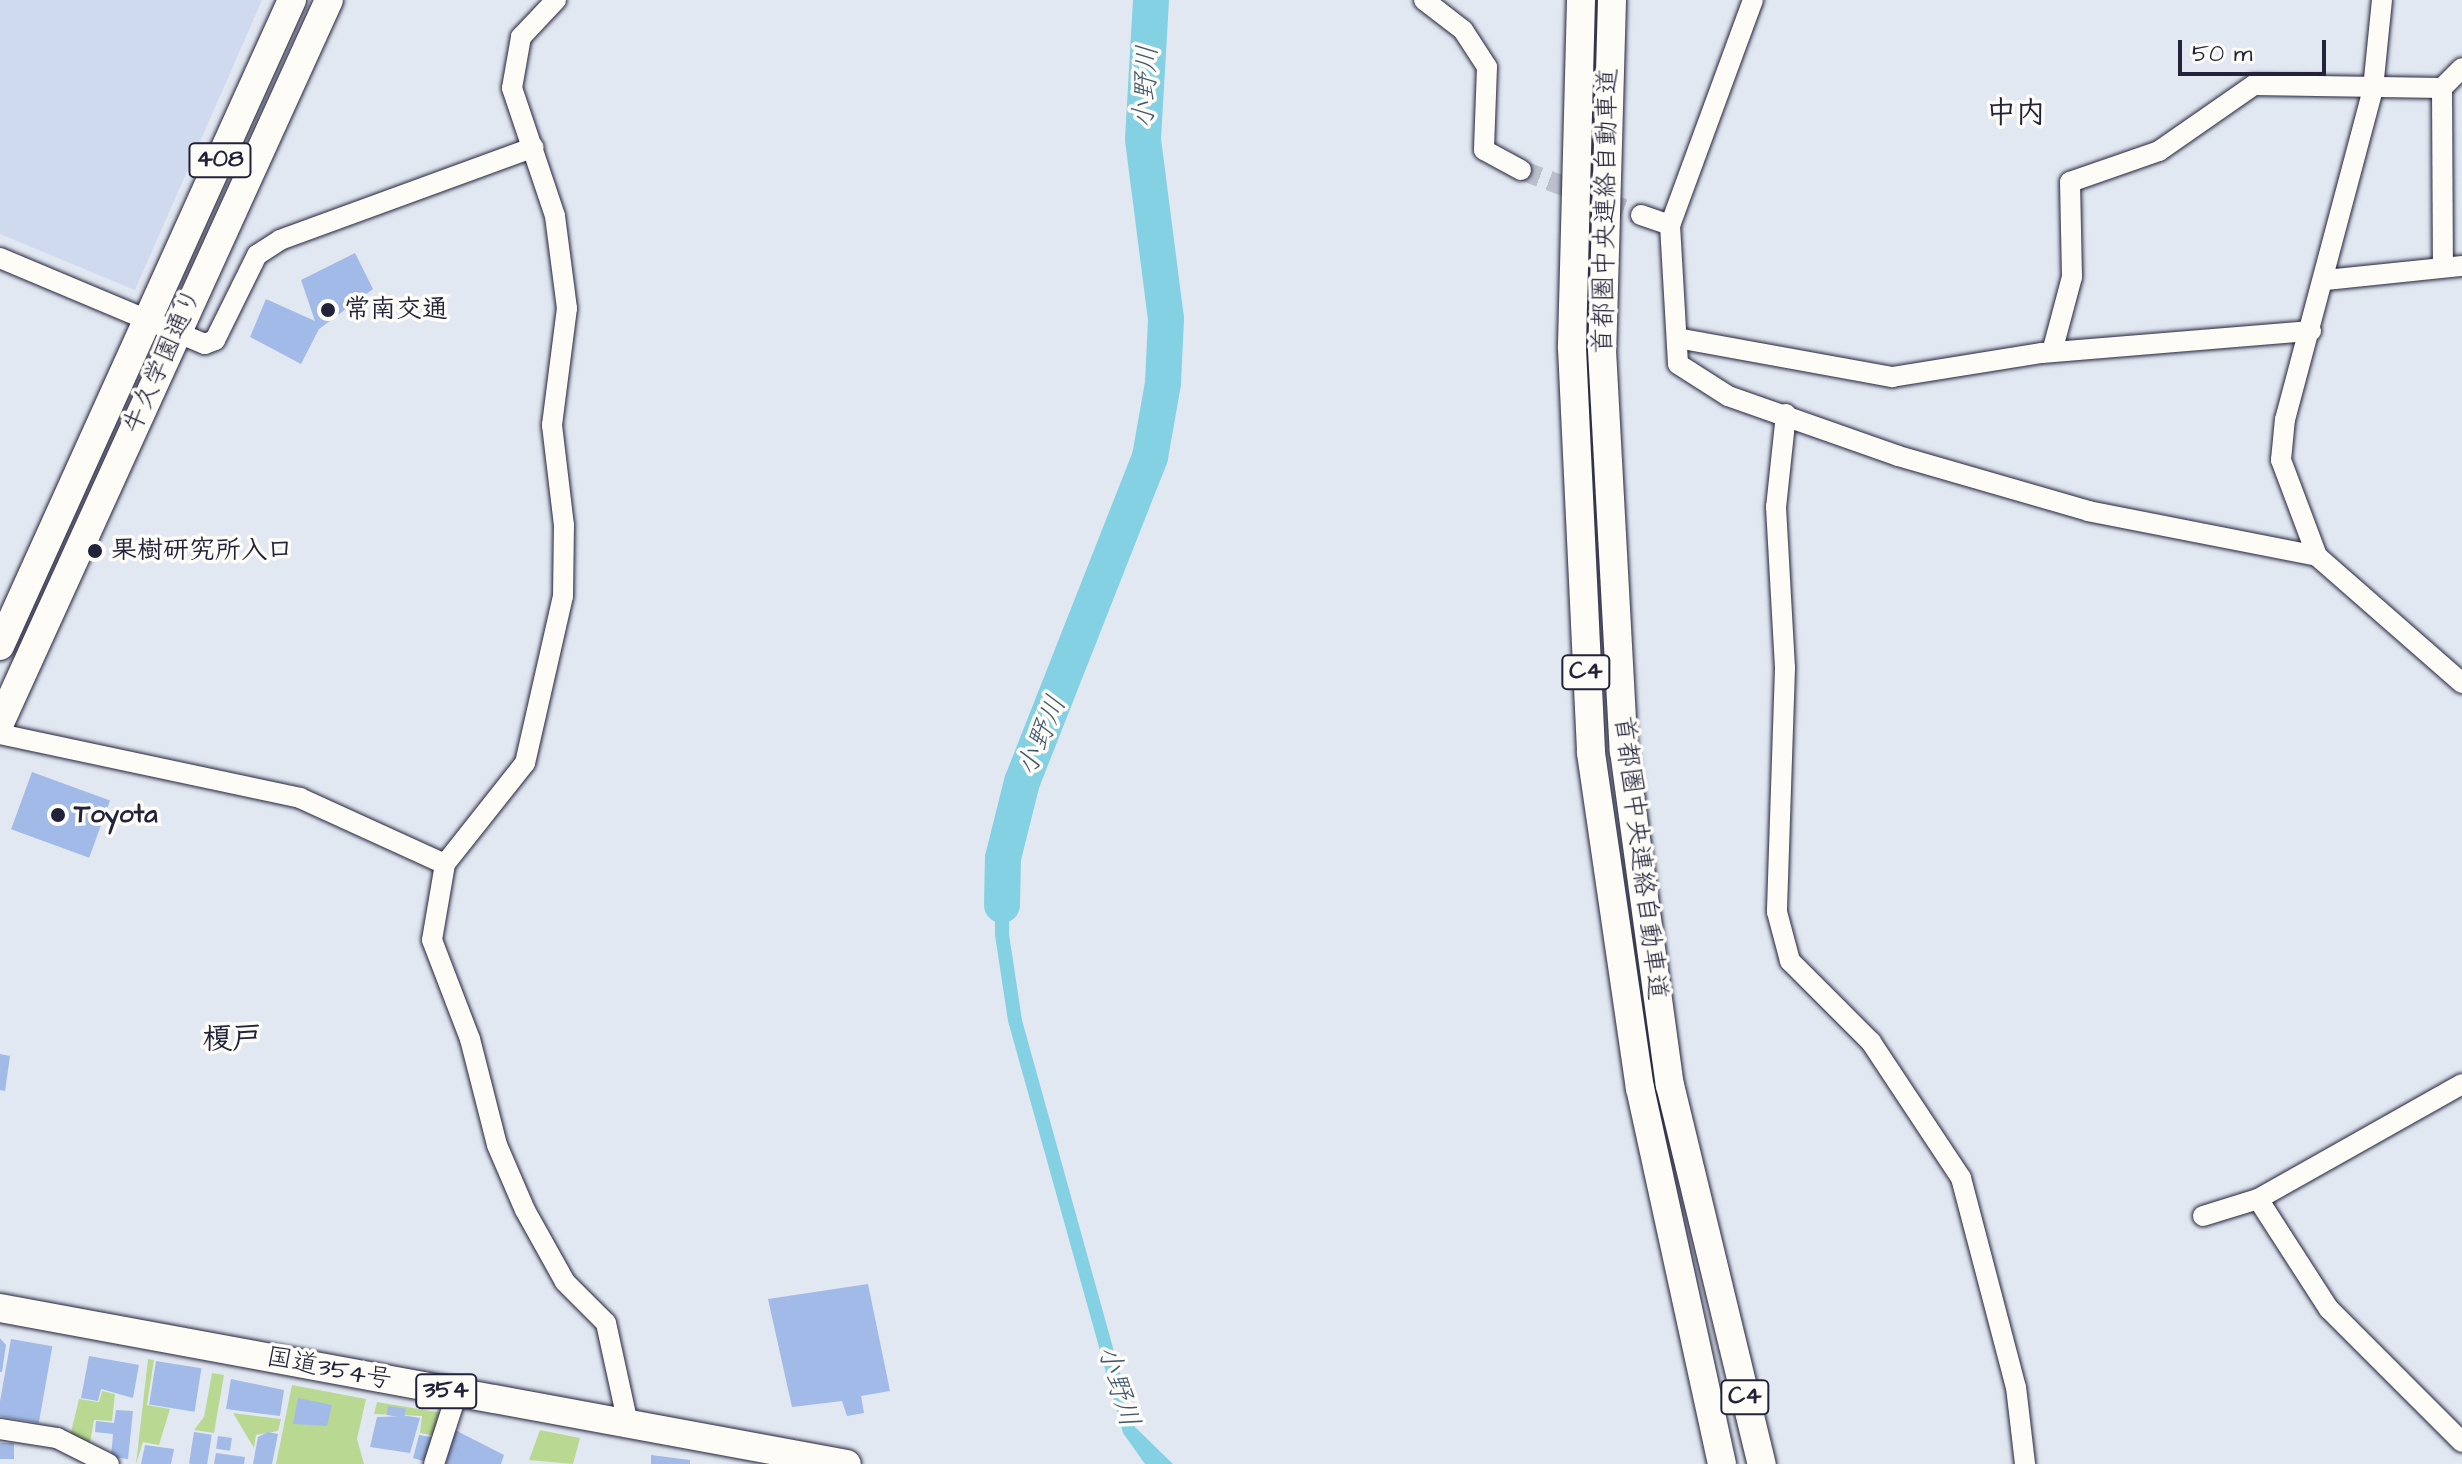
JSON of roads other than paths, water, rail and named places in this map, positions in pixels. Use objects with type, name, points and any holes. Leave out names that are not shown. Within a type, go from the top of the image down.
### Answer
[{"type":"highway","name":"牛久学園通り","points":[[0,646],[292,0]]},
{"type":"highway","name":"牛久学園通り","points":[[0,723],[329,0]]},
{"type":"highway","name":"首都圏中央連絡自動車道","points":[[1581,0],[1572,348],[1591,753],[1640,1088],[1689,1336],[1722,1464]]},
{"type":"highway","name":"首都圏中央連絡自動車道","points":[[1612,0],[1602,350],[1624,751],[1670,1085],[1762,1464]]},
{"type":"highway","name":"国道354号","points":[[0,1308],[628,1424],[777,1458],[847,1464]]},
{"type":"street","points":[[556,0],[521,37],[512,88],[555,216],[567,308],[552,425],[565,537],[563,596],[525,763],[445,864],[432,940],[470,1039],[497,1145],[565,1282],[606,1323],[628,1424]]},
{"type":"street","points":[[1424,0],[1463,30],[1487,67],[1484,150],[1521,170]]},
{"type":"street","points":[[1753,0],[1670,225],[1678,364],[1728,396],[2088,511],[2317,556]]},
{"type":"street","points":[[2382,0],[2374,82],[2326,280],[2285,419],[2281,460],[2317,556],[2462,683]]},
{"type":"street","points":[[2326,280],[2452,266],[2442,88],[2462,68]]},
{"type":"street","points":[[2052,352],[2072,277],[2070,182],[2159,151],[2254,85],[2374,82],[2442,88]]},
{"type":"street","points":[[0,258],[176,332],[215,340],[257,255],[280,240],[534,147]]},
{"type":"street","points":[[1641,215],[1670,225]]},
{"type":"street","points":[[1677,338],[1892,377],[2052,352],[2311,331]]},
{"type":"street","points":[[1786,414],[1776,507],[1785,668],[1777,912],[1790,961],[1871,1042],[1961,1178],[2016,1387],[2025,1464]]},
{"type":"street","points":[[0,734],[300,798],[445,864]]},
{"type":"street","points":[[2203,1216],[2258,1199],[2462,1084]]},
{"type":"street","points":[[2258,1199],[2329,1309],[2462,1442]]},
{"type":"street","points":[[434,1464],[457,1393]]},
{"type":"street","points":[[0,1429],[57,1438],[109,1464]]},
{"type":"water","points":[[995,854],[1010,861],[1009,934],[1022,1020],[1135,1427],[1173,1464],[1145,1464],[1123,1433],[1008,1021],[995,935]]},
{"type":"waterway","name":"小野川","points":[[1002,905],[1003,858],[1022,782],[1150,457],[1163,383],[1166,319],[1143,139],[1151,0]]},
{"type":"tunnel","points":[[1521,170],[1641,215]]},
{"type":"place","name":"常南交通","points":[[328,310]]},
{"type":"place","name":"果樹研究所入口","points":[[95,551]]},
{"type":"place","name":"Toyota","points":[[58,815]]},
{"type":"district","name":"中内","points":[[2016,113]]},
{"type":"district","name":"榎戸","points":[[232,1039]]}]
